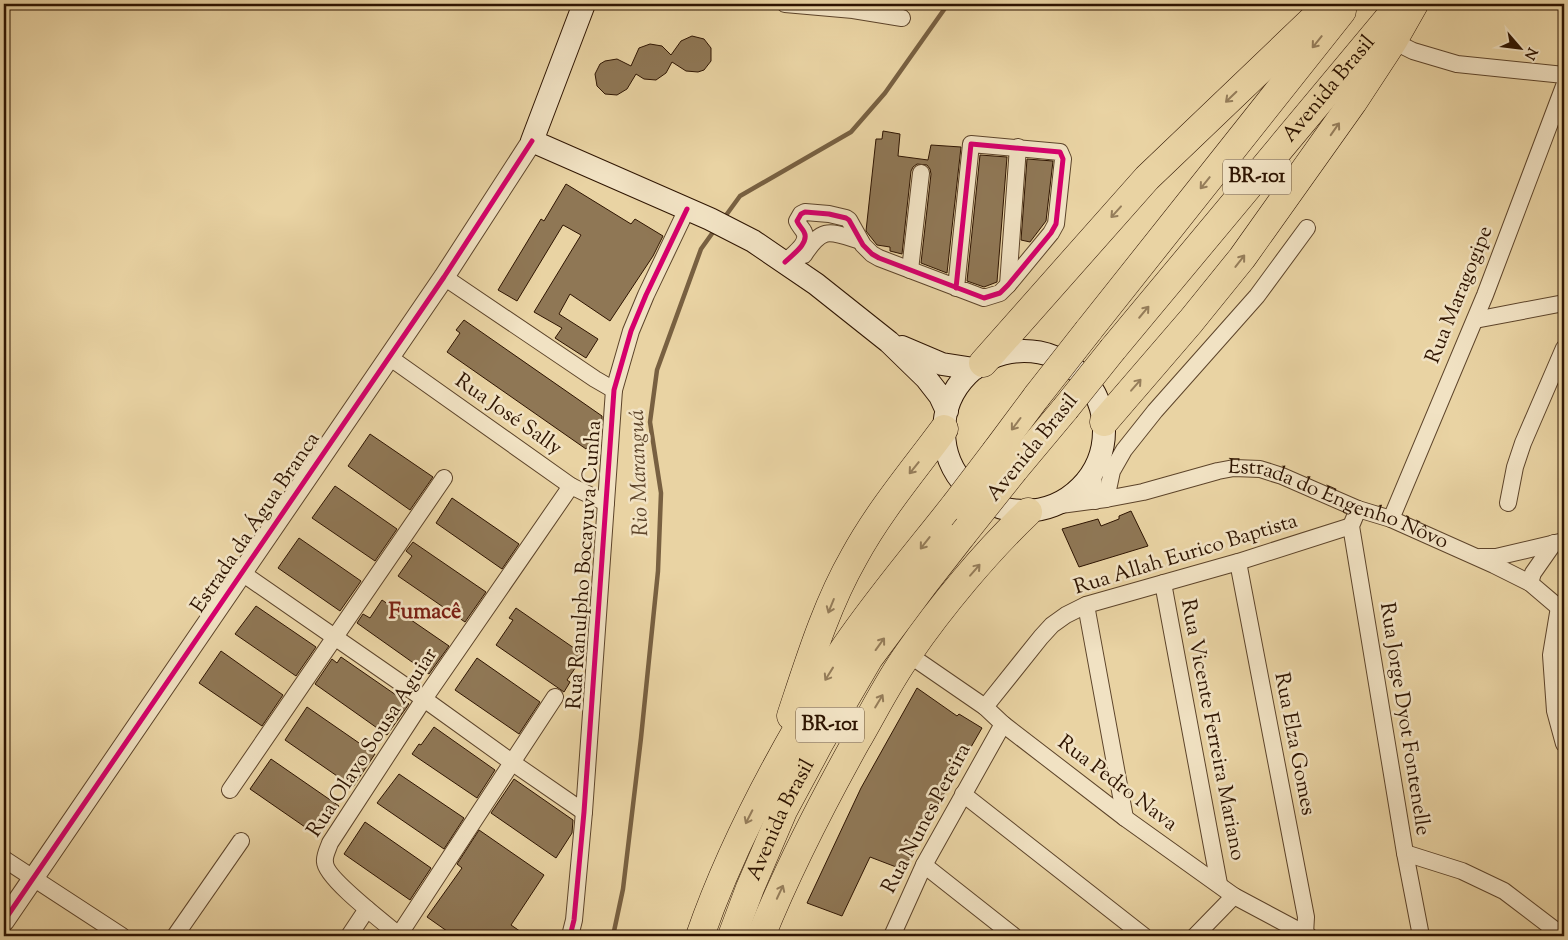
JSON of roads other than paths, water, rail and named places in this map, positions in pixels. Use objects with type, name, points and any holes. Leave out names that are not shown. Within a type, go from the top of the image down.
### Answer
[{"type":"highway","points":[[978,366],[1147,178],[1330,4]]},
{"type":"highway","name":"Avenida Brasil","points":[[700,936],[742,832],[771,774],[843,651],[1088,330],[1348,4]]},
{"type":"highway","name":"Avenida Brasil","points":[[732,936],[783,811],[820,742],[869,658],[963,534],[1113,349],[1401,4]]},
{"type":"highway","points":[[1104,422],[1191,321],[1242,258],[1298,181],[1393,41],[1414,4]]},
{"type":"highway","points":[[771,774],[814,649],[846,573],[873,524],[945,420]]},
{"type":"highway","points":[[761,936],[824,800],[908,654],[952,597],[1010,528],[1040,509]]},
{"type":"main road","name":"Estrada da Água Branca","points":[[532,141],[584,4]]},
{"type":"main road","points":[[532,141],[710,219],[753,241],[790,265],[889,342],[926,378],[940,396],[945,420],[948,455],[959,479],[978,497],[1001,508],[1040,509],[1076,492],[1092,472],[1102,448],[1104,422],[1099,402],[1090,385],[1076,370],[1060,359],[1041,353],[1021,351],[1001,354],[978,366],[962,381],[952,395],[945,420]]},
{"type":"main road","points":[[889,342],[942,364],[978,366]]},
{"type":"street","points":[[784,4],[854,7],[902,18]]},
{"type":"street","points":[[1393,41],[1413,50],[1457,64],[1564,75]]},
{"type":"street","name":"Rua Maragogipe","points":[[1392,519],[1474,320],[1564,86]]},
{"type":"street","name":"Estrada da Água Branca","points":[[4,921],[444,277],[532,141]]},
{"type":"street","points":[[790,265],[805,239],[798,221],[801,214],[805,212],[828,214],[846,218],[852,224],[860,241],[872,254],[910,270],[956,288],[984,298],[1000,293],[1052,233],[1056,224],[1063,159],[1060,152],[971,144],[956,288]]},
{"type":"street","points":[[1008,285],[1018,147]]},
{"type":"street","points":[[910,270],[921,173]]},
{"type":"street","name":"Rua Ranulpho Bocayuva Cunha","points":[[570,936],[574,920],[584,812],[614,390],[631,331],[687,209]]},
{"type":"street","points":[[1100,500],[1112,471],[1124,450],[1257,296],[1307,228]]},
{"type":"street","points":[[790,265],[821,234],[841,235],[860,241]]},
{"type":"street","points":[[444,277],[614,390]]},
{"type":"street","points":[[1474,320],[1564,303]]},
{"type":"street","points":[[1508,503],[1515,467],[1523,443],[1564,348]]},
{"type":"street","name":"Rua José Sally","points":[[389,357],[571,486],[606,503]]},
{"type":"street","name":"Estrada do Engenho Nôvo","points":[[1040,509],[1144,492],[1234,468],[1260,470],[1282,476],[1358,509],[1392,519],[1494,564],[1530,583],[1562,610]]},
{"type":"street","points":[[1092,472],[1100,500]]},
{"type":"street","points":[[230,790],[444,478]]},
{"type":"street","name":"Rua Olavo Sousa Aguiar","points":[[400,936],[367,909],[328,872],[324,862],[330,843],[424,698],[571,486]]},
{"type":"street","points":[[1350,526],[1358,509]]},
{"type":"street","name":"Rua Allah Eurico Baptista","points":[[985,707],[1052,625],[1066,615],[1086,605],[1238,562],[1350,526]]},
{"type":"street","name":"Rua Jorge Dyot Fontenelle","points":[[1350,526],[1421,936]]},
{"type":"street","points":[[1475,557],[1496,557],[1559,542]]},
{"type":"street","points":[[1530,583],[1533,573],[1559,542]]},
{"type":"street","name":"Rua Elza Gomes","points":[[1238,562],[1306,917],[1307,935]]},
{"type":"street","points":[[242,573],[424,698],[584,812]]},
{"type":"street","name":"Rua Vicente Ferreira Mariano","points":[[1163,583],[1219,884]]},
{"type":"street","points":[[1086,605],[1125,818]]},
{"type":"street","points":[[1562,610],[1551,655],[1555,711],[1564,744]]},
{"type":"street","name":"Rua Pedro Nava","points":[[908,654],[985,707],[1003,724],[1125,818],[1234,896],[1307,935]]},
{"type":"street","points":[[400,936],[555,697]]},
{"type":"street","name":"Rua Nunes Pereira","points":[[892,936],[924,865],[1003,724]]},
{"type":"street","points":[[964,794],[1144,936]]},
{"type":"street","points":[[175,936],[241,841]]},
{"type":"street","points":[[1405,852],[1462,871],[1504,891],[1563,936]]},
{"type":"street","points":[[4,859],[122,936]]},
{"type":"street","points":[[924,865],[1014,936]]},
{"type":"street","points":[[1195,936],[1234,896]]},
{"type":"street","points":[[349,936],[367,909]]},
{"type":"waterway","name":"Rio Maranguá","points":[[724,218],[740,196],[851,132],[885,93],[948,4]]},
{"type":"waterway","name":"Rio Maranguá","points":[[613,936],[623,889],[658,571],[661,493],[650,422],[657,370],[701,249],[716,228]]},
{"type":"district","name":"Fumacê","points":[[425,613]]}]
